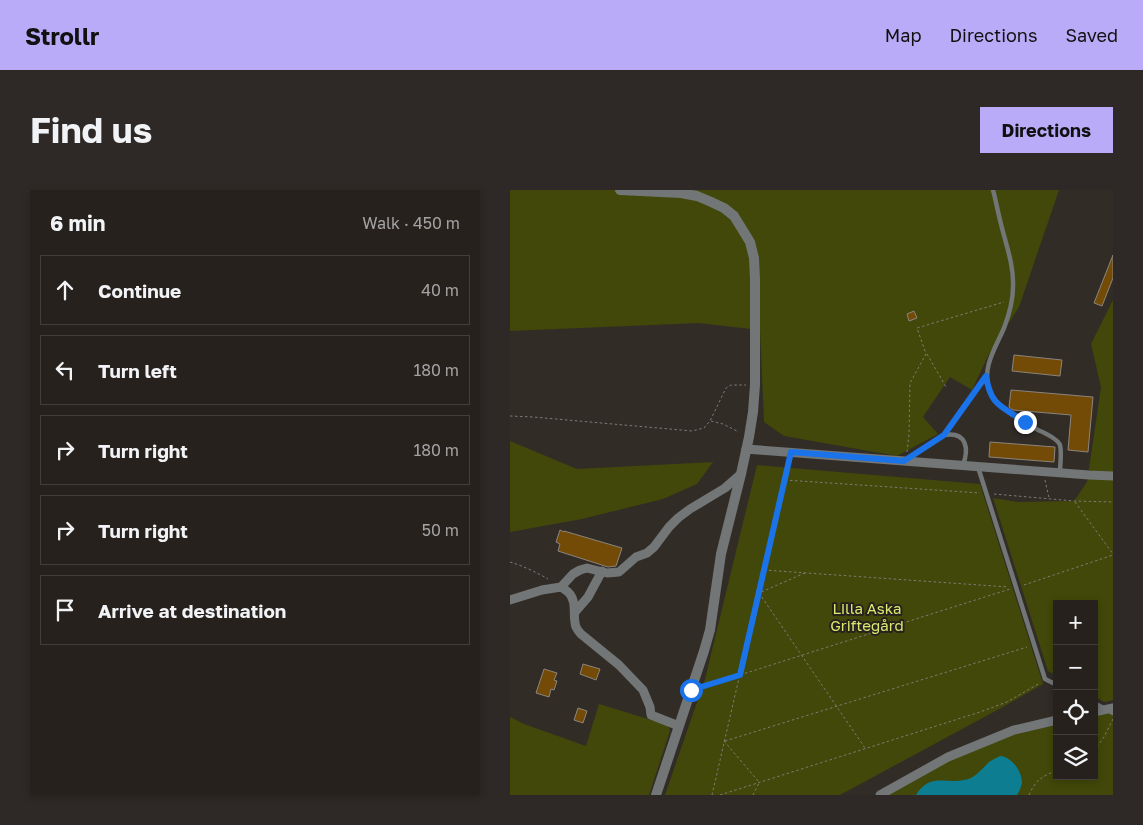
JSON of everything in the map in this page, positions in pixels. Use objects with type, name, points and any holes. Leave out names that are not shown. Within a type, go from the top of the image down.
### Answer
[{"type":"street","points":[[620,190],[681,193],[697,196],[724,208],[734,216],[750,242],[754,258],[755,385],[749,437],[721,554],[710,630],[656,795]]},
{"type":"street","points":[[746,449],[1113,476]]},
{"type":"street","points":[[561,588],[573,574],[587,568],[607,573],[619,572],[636,557],[647,553],[654,547],[678,518],[725,488],[741,474]]},
{"type":"street","points":[[575,612],[588,597],[602,572]]},
{"type":"street","points":[[510,600],[542,590],[561,588],[569,592],[575,612],[575,622],[581,634],[619,665],[643,690],[651,715],[679,726]]},
{"type":"street","points":[[1098,712],[1111,710]]},
{"type":"street","points":[[880,795],[948,757],[1014,730],[1053,721]]},
{"type":"lane","points":[[994,190],[999,219],[1013,268],[1014,287],[1011,307],[989,360],[986,376],[988,388],[992,397],[999,405],[1058,442],[1060,445],[1060,473]]},
{"type":"lane","points":[[944,435],[986,376]]},
{"type":"lane","points":[[902,461],[944,435],[951,434],[958,436],[966,444],[963,466]]},
{"type":"lane","points":[[978,467],[1045,679],[1053,683]]},
{"type":"lane","points":[[1098,705],[1111,710]]},
{"type":"path","points":[[946,387],[926,354],[917,328],[1012,299]]},
{"type":"path","points":[[902,461],[906,454],[909,434],[910,383],[926,354]]},
{"type":"path","points":[[510,416],[692,431],[704,428],[710,421],[723,393],[731,385],[755,385]]},
{"type":"path","points":[[710,421],[723,424],[749,437]]},
{"type":"path","points":[[712,795],[791,452]]},
{"type":"path","points":[[1043,472],[1049,498]]},
{"type":"path","points":[[785,480],[1074,501],[1113,502]]},
{"type":"path","points":[[691,690],[1016,588],[1113,555],[1074,501]]},
{"type":"path","points":[[510,562],[540,574],[561,588]]},
{"type":"path","points":[[764,570],[1016,588]]},
{"type":"path","points":[[759,593],[806,573]]},
{"type":"path","points":[[759,593],[866,749]]},
{"type":"path","points":[[724,741],[1033,644]]},
{"type":"path","points":[[720,795],[980,712],[1007,702],[1045,679]]},
{"type":"path","points":[[1098,745],[1113,719]]},
{"type":"path","points":[[724,741],[759,783]]},
{"type":"path","points":[[1029,795],[1034,784],[1053,772]]},
{"type":"path","points":[[753,795],[759,783]]},
{"type":"green space","points":[[510,190],[1059,190],[1019,307],[987,358],[972,390],[950,377],[923,417],[938,434],[897,456],[784,436],[764,422],[760,330],[698,323],[510,331]]},
{"type":"green space","points":[[1113,300],[1113,700],[1104,702],[1098,698],[1098,600],[1053,600],[1053,674],[1048,671],[993,498],[1018,502],[1074,501],[1087,482],[1101,387],[1091,344]]},
{"type":"green space","points":[[510,441],[577,469],[713,462],[697,484],[663,499],[582,519],[510,532]]},
{"type":"green space","name":"Lilla Aska Griftegård","points":[[757,465],[980,484],[1043,684],[840,795],[665,795],[705,679]]},
{"type":"green space","points":[[599,704],[668,725],[670,731],[649,795],[510,795],[510,717],[524,724],[586,746]]},
{"type":"green space","points":[[1113,713],[1113,795],[889,795],[950,760],[1018,733],[1053,726],[1053,780],[1098,780],[1098,715]]},
{"type":"water","points":[[1000,756],[1016,765],[1022,778],[1017,795],[916,795],[922,787],[934,781],[955,781],[971,778],[989,762]]},
{"type":"building","points":[[1113,255],[1113,278],[1102,306],[1094,303]]},
{"type":"building","points":[[914,311],[917,318],[909,321],[907,314]]},
{"type":"building","points":[[1014,355],[1062,360],[1060,376],[1012,371]]},
{"type":"building","points":[[1011,390],[1093,397],[1088,452],[1068,450],[1071,415],[1013,410],[1009,407]]},
{"type":"building","points":[[990,442],[1055,447],[1054,462],[989,457]]},
{"type":"building","points":[[560,530],[622,548],[616,566],[608,567],[558,551],[560,544],[556,542]]},
{"type":"building","points":[[583,664],[600,669],[596,680],[580,674]]},
{"type":"building","points":[[544,669],[557,673],[554,680],[557,681],[554,690],[551,689],[549,697],[536,693]]},
{"type":"building","points":[[578,708],[587,711],[583,723],[574,720]]},
{"type":"route","points":[[691,690],[740,675],[791,452],[904,461],[944,435],[986,376],[992,397],[999,405],[1025,422]]}]
